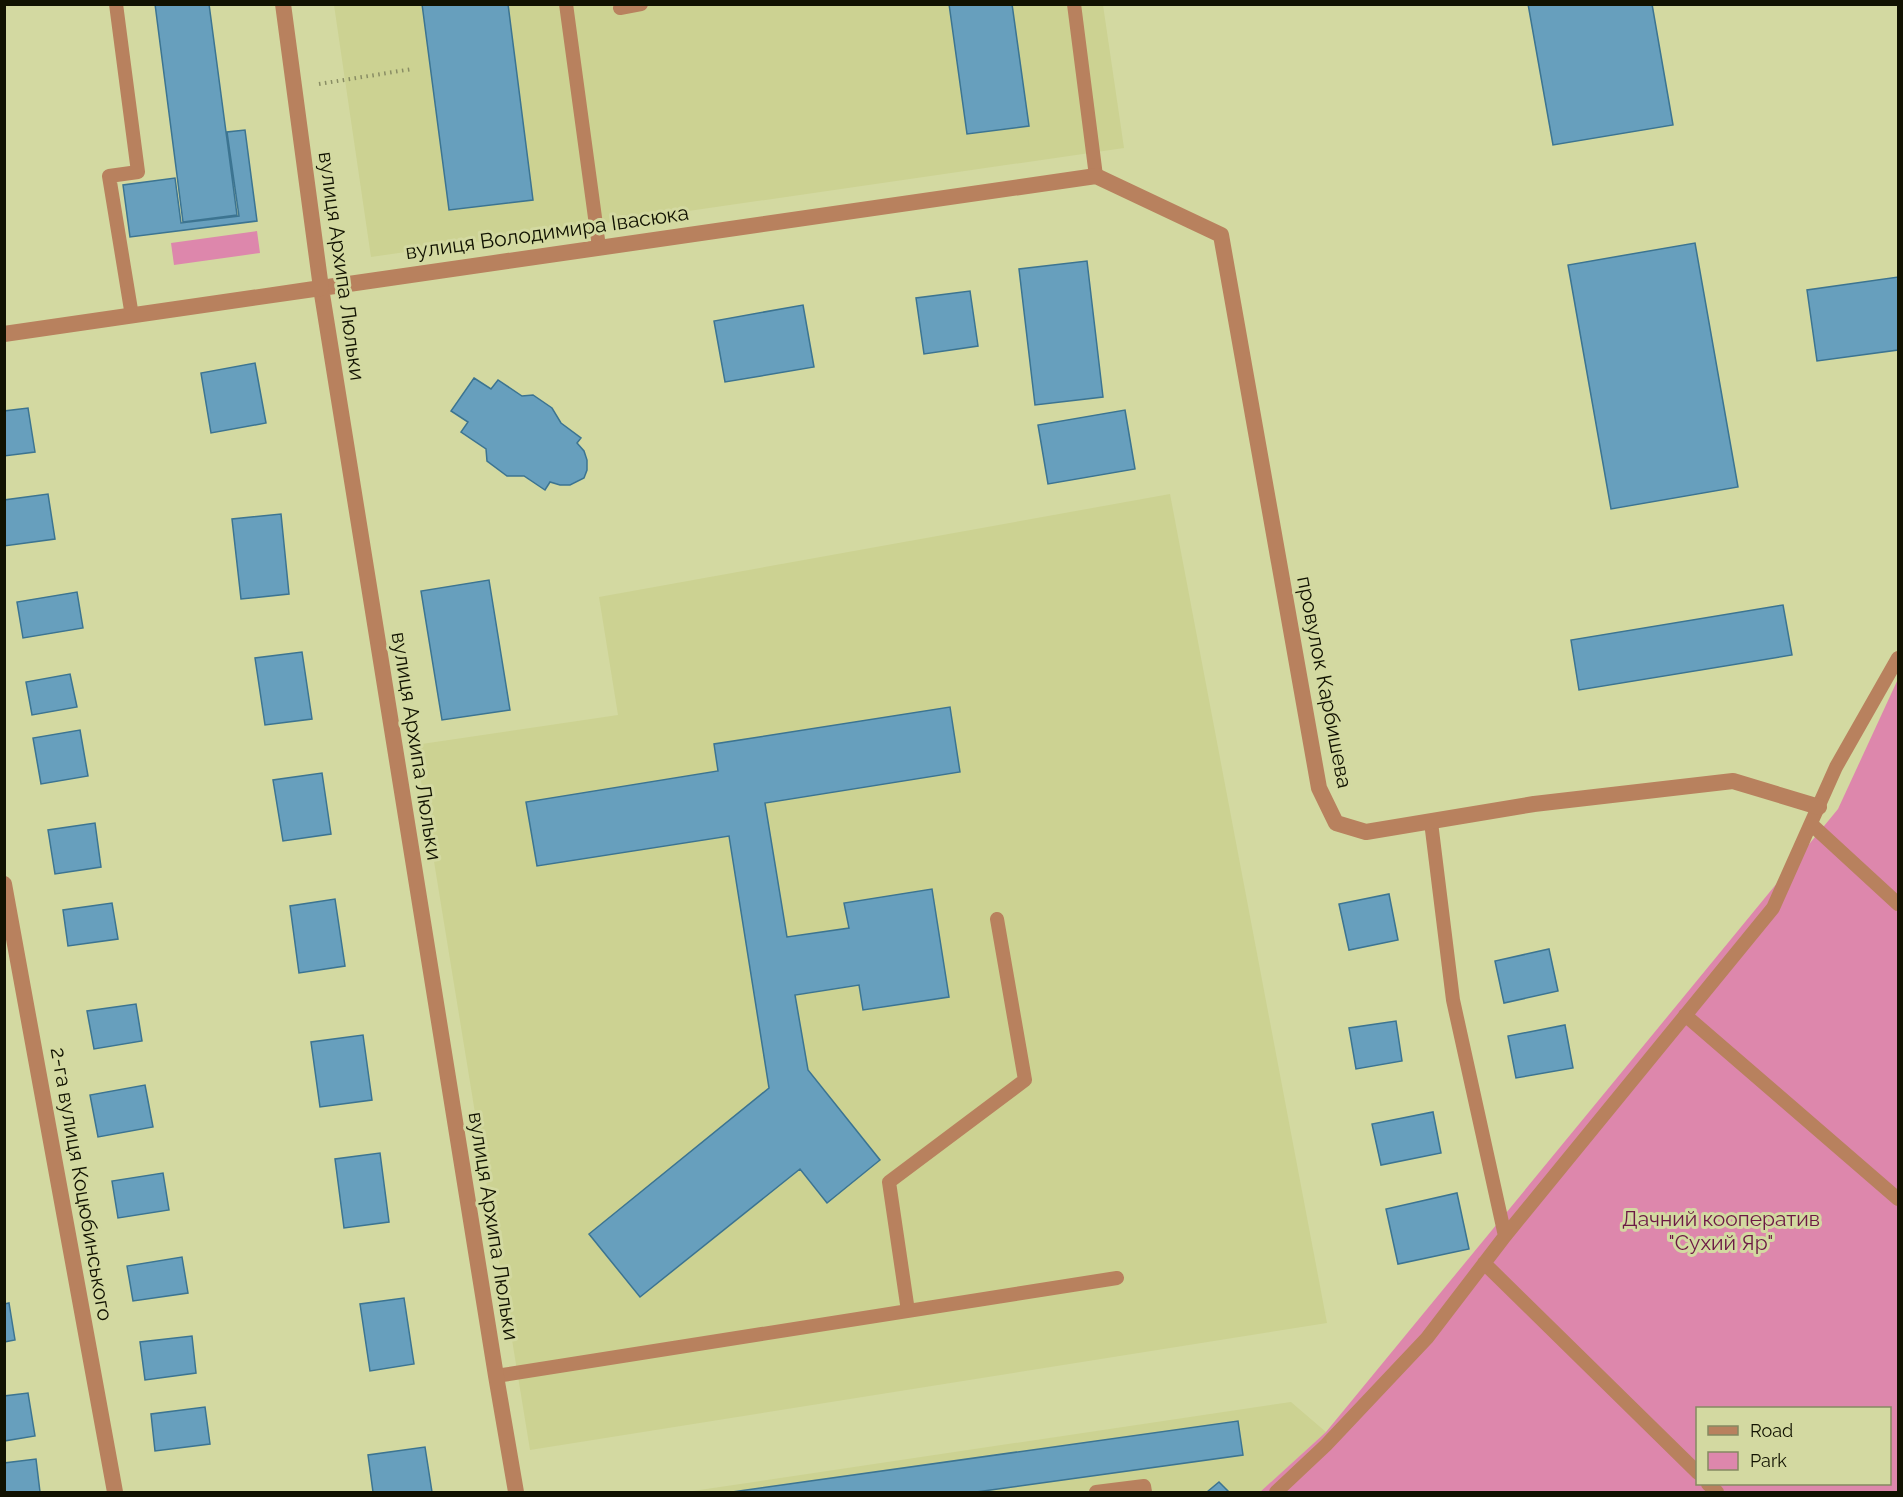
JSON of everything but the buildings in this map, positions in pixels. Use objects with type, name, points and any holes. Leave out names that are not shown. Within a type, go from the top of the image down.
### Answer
[{"type":"street","name":"вулиця Архипа Люльки","points":[[283,4],[321,288],[516,1492]]},
{"type":"street","name":"вулиця Володимира Івасюка","points":[[4,334],[1096,176]]},
{"type":"street","name":"провулок Карбишева","points":[[1096,176],[1221,235],[1319,788],[1336,823],[1366,832],[1534,804],[1733,781],[1819,807]]},
{"type":"street","name":"2-га вулиця Коцюбинського","points":[[4,884],[115,1492]]},
{"type":"lane","points":[[116,4],[138,172],[109,177],[132,316]]},
{"type":"lane","points":[[566,4],[599,247]]},
{"type":"lane","points":[[620,8],[641,4]]},
{"type":"lane","points":[[1074,4],[1096,176]]},
{"type":"lane","points":[[1276,1492],[1326,1445],[1427,1338],[1505,1236],[1773,908],[1836,767],[1899,657]]},
{"type":"lane","points":[[1431,822],[1453,1000],[1505,1236]]},
{"type":"lane","points":[[1811,824],[1899,904]]},
{"type":"lane","points":[[908,1311],[890,1182],[1025,1080],[997,919]]},
{"type":"lane","points":[[1685,1015],[1899,1199]]},
{"type":"lane","points":[[1484,1263],[1696,1471]]},
{"type":"lane","points":[[496,1376],[1117,1278]]},
{"type":"lane","points":[[1096,1492],[1144,1486],[1145,1492]]},
{"type":"path","points":[[294,88],[412,69]]},
{"type":"shaded area","points":[[334,5],[1103,5],[1124,148],[371,257]]},
{"type":"shaded area","points":[[1170,494],[1327,1323],[530,1450],[415,745],[618,715],[599,597]]},
{"type":"shaded area","points":[[1291,1402],[1326,1432],[1260,1492],[686,1492]]},
{"type":"green space","points":[[257,231],[260,253],[174,265],[171,243]]},
{"type":"green space","name":"Дачний кооператив \"Сухий Яр\"","points":[[1898,679],[1898,1492],[1260,1492],[1326,1432],[1838,809]]}]
